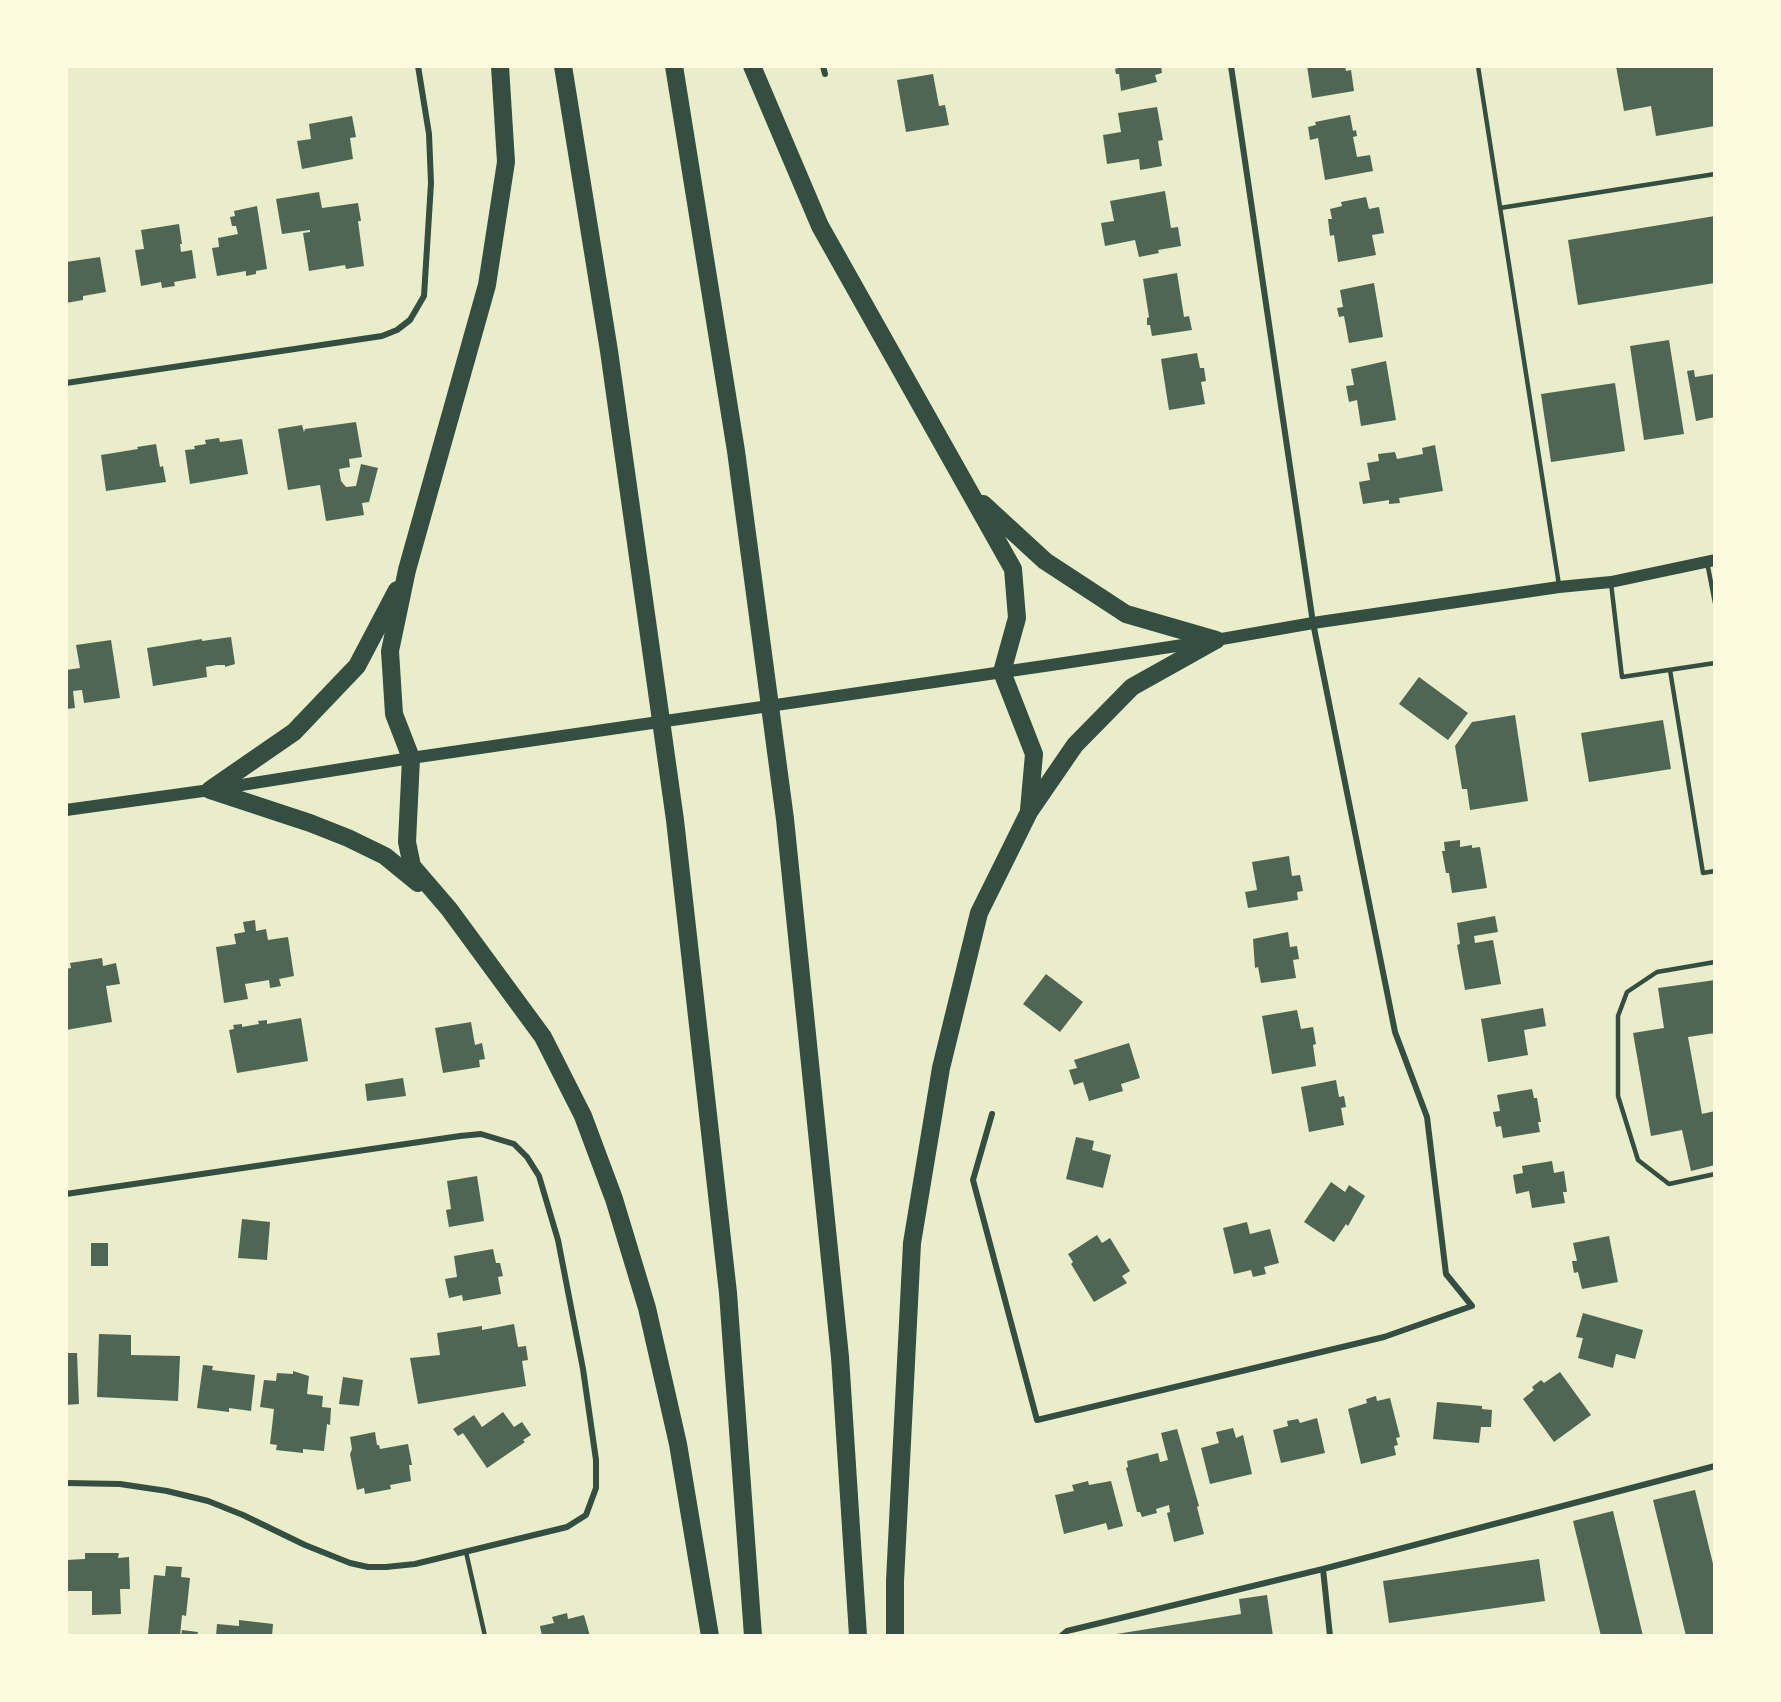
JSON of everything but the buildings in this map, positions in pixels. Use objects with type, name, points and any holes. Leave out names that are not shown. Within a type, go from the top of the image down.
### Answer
[{"type":"highway","points":[[500,66],[506,162],[487,285],[407,570],[390,651],[394,714],[411,758],[407,842],[412,866],[449,909],[543,1036],[583,1116],[614,1199],[647,1308],[678,1444],[710,1636]]},
{"type":"highway","points":[[562,66],[609,351],[675,820],[728,1293],[753,1636]]},
{"type":"highway","points":[[674,66],[736,451],[785,819],[840,1356],[858,1636]]},
{"type":"highway","points":[[752,66],[820,226],[1013,569],[1017,618],[1002,672],[1034,754],[1029,812]]},
{"type":"highway","points":[[973,495],[1045,561],[1126,614],[1216,640]]},
{"type":"highway","points":[[210,790],[294,732],[357,666],[407,570]]},
{"type":"highway","points":[[895,1636],[895,1581],[912,1243],[941,1068],[979,913],[1029,812],[1075,745],[1132,687],[1216,640]]},
{"type":"highway","points":[[210,790],[310,823],[384,856],[449,909]]},
{"type":"main road","points":[[66,810],[844,696],[1216,640],[1312,623],[1559,587],[1611,582],[1711,561]]},
{"type":"street","points":[[66,383],[382,336],[397,330],[410,320],[424,296],[431,183],[429,134],[418,66]]},
{"type":"street","points":[[824,66],[825,74]]},
{"type":"street","points":[[992,1114],[973,1180],[1036,1420],[1384,1337],[1472,1306],[1446,1274],[1427,1117],[1395,1032],[1312,623],[1231,66]]},
{"type":"street","points":[[66,1194],[460,1136],[481,1134],[514,1144],[527,1156],[539,1176],[561,1252],[583,1369],[596,1460],[596,1488],[586,1515],[567,1527],[415,1564],[368,1567],[350,1563],[304,1545],[243,1515],[208,1501],[168,1491],[120,1484],[66,1483]]},
{"type":"street","points":[[1061,1636],[1067,1631],[1323,1569],[1715,1466]]},
{"type":"street","points":[[1323,1569],[1330,1636]]},
{"type":"lane","points":[[1478,66],[1559,587]]},
{"type":"lane","points":[[1500,208],[1715,174]]},
{"type":"lane","points":[[1711,561],[1715,603]]},
{"type":"lane","points":[[1611,582],[1622,677],[1715,663]]},
{"type":"lane","points":[[1670,670],[1703,873],[1715,871]]},
{"type":"lane","points":[[1715,962],[1657,972],[1627,992],[1618,1016],[1618,1096],[1638,1160],[1669,1184],[1715,1174]]},
{"type":"lane","points":[[466,1552],[485,1636]]}]
